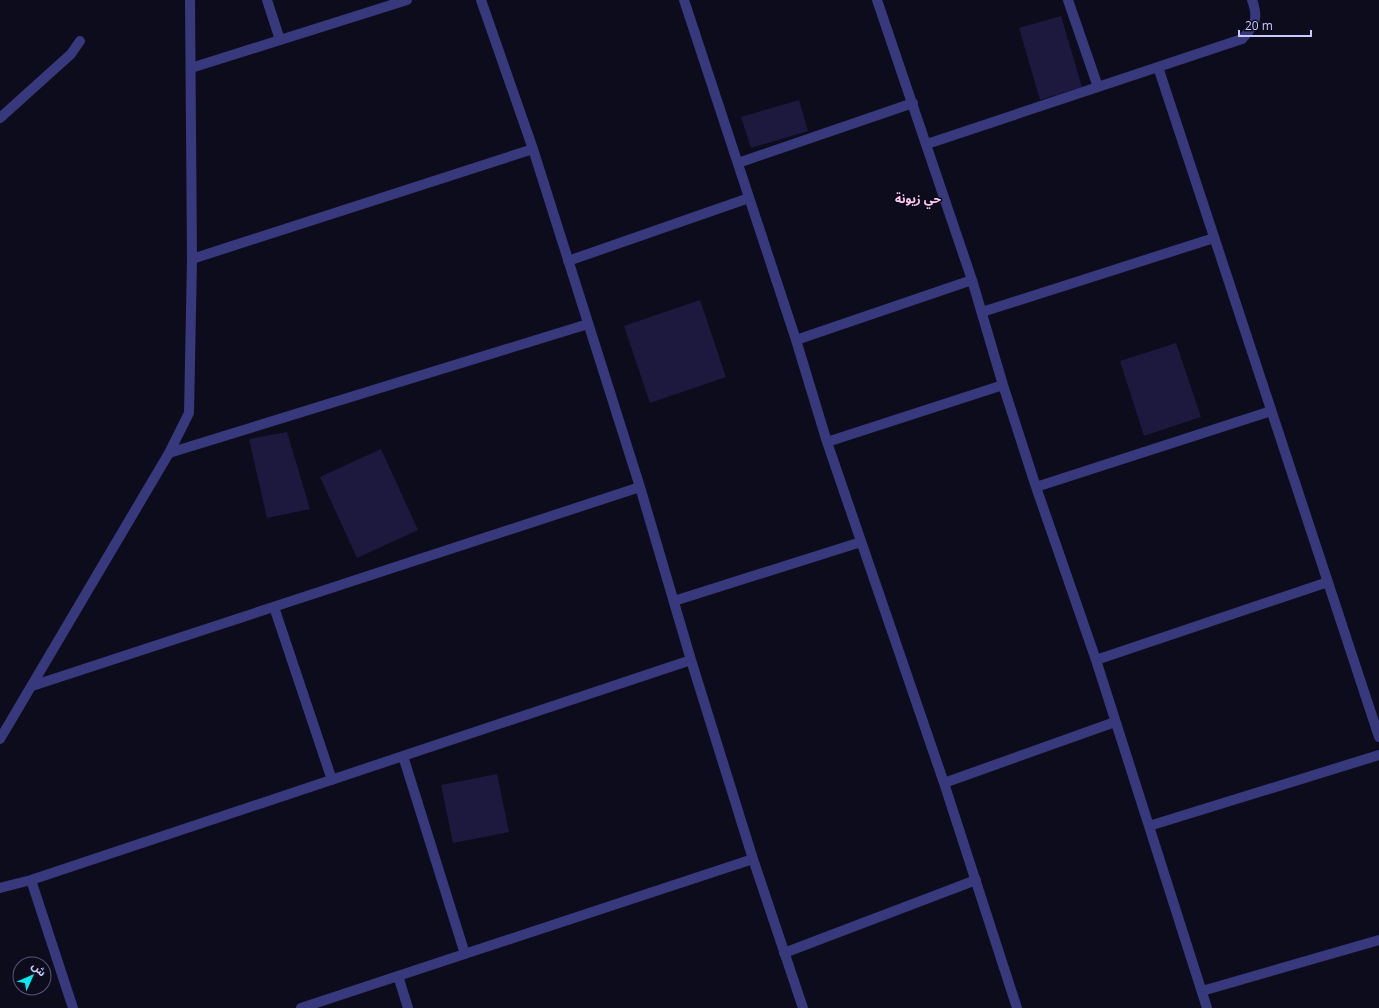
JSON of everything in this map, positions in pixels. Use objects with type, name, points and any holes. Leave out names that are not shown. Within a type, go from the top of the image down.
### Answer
[{"type":"street","points":[[0,739],[169,453],[189,413],[192,259],[190,0]]},
{"type":"street","points":[[267,0],[280,40]]},
{"type":"street","points":[[191,68],[407,0]]},
{"type":"street","points":[[482,0],[533,149],[640,487],[691,660],[753,859],[803,1008]]},
{"type":"street","points":[[684,0],[796,340],[827,442],[944,783],[1017,1008]]},
{"type":"street","points":[[877,0],[972,280],[1003,385],[1036,487],[1096,660],[1207,1008]]},
{"type":"street","points":[[1068,0],[1098,87]]},
{"type":"street","points":[[927,144],[1242,39],[1253,27],[1256,12],[1252,0]]},
{"type":"street","points":[[0,118],[71,54],[80,42]]},
{"type":"street","points":[[1158,67],[1379,737]]},
{"type":"street","points":[[738,163],[913,103]]},
{"type":"street","points":[[192,259],[533,149]]},
{"type":"street","points":[[568,261],[749,198]]},
{"type":"street","points":[[982,312],[1214,238]]},
{"type":"street","points":[[796,340],[972,280]]},
{"type":"street","points":[[169,453],[588,324]]},
{"type":"street","points":[[827,442],[1003,385]]},
{"type":"street","points":[[1036,487],[1271,411]]},
{"type":"street","points":[[32,686],[640,487]]},
{"type":"street","points":[[674,601],[861,542]]},
{"type":"street","points":[[1096,660],[1328,582]]},
{"type":"street","points":[[274,607],[332,780]]},
{"type":"street","points":[[0,888],[31,880],[691,660]]},
{"type":"street","points":[[944,783],[1115,722]]},
{"type":"street","points":[[403,756],[465,954]]},
{"type":"street","points":[[1149,826],[1379,756]]},
{"type":"street","points":[[301,1008],[753,859]]},
{"type":"street","points":[[31,880],[73,1008]]},
{"type":"street","points":[[784,953],[976,880]]},
{"type":"street","points":[[1202,991],[1379,940]]},
{"type":"street","points":[[398,976],[408,1008]]},
{"type":"building","points":[[1061,16],[1082,87],[1040,100],[1019,28]]},
{"type":"building","points":[[799,100],[808,131],[751,148],[741,117]]},
{"type":"building","points":[[700,300],[726,377],[650,403],[624,326]]},
{"type":"building","points":[[1176,343],[1201,417],[1144,436],[1120,361]]},
{"type":"building","points":[[287,432],[310,509],[267,518],[249,439]]},
{"type":"building","points":[[381,449],[418,530],[357,558],[320,477]]},
{"type":"building","points":[[497,774],[509,832],[453,843],[441,785]]},
{"type":"district","name":"حي زيونة","points":[[918,199]]}]
